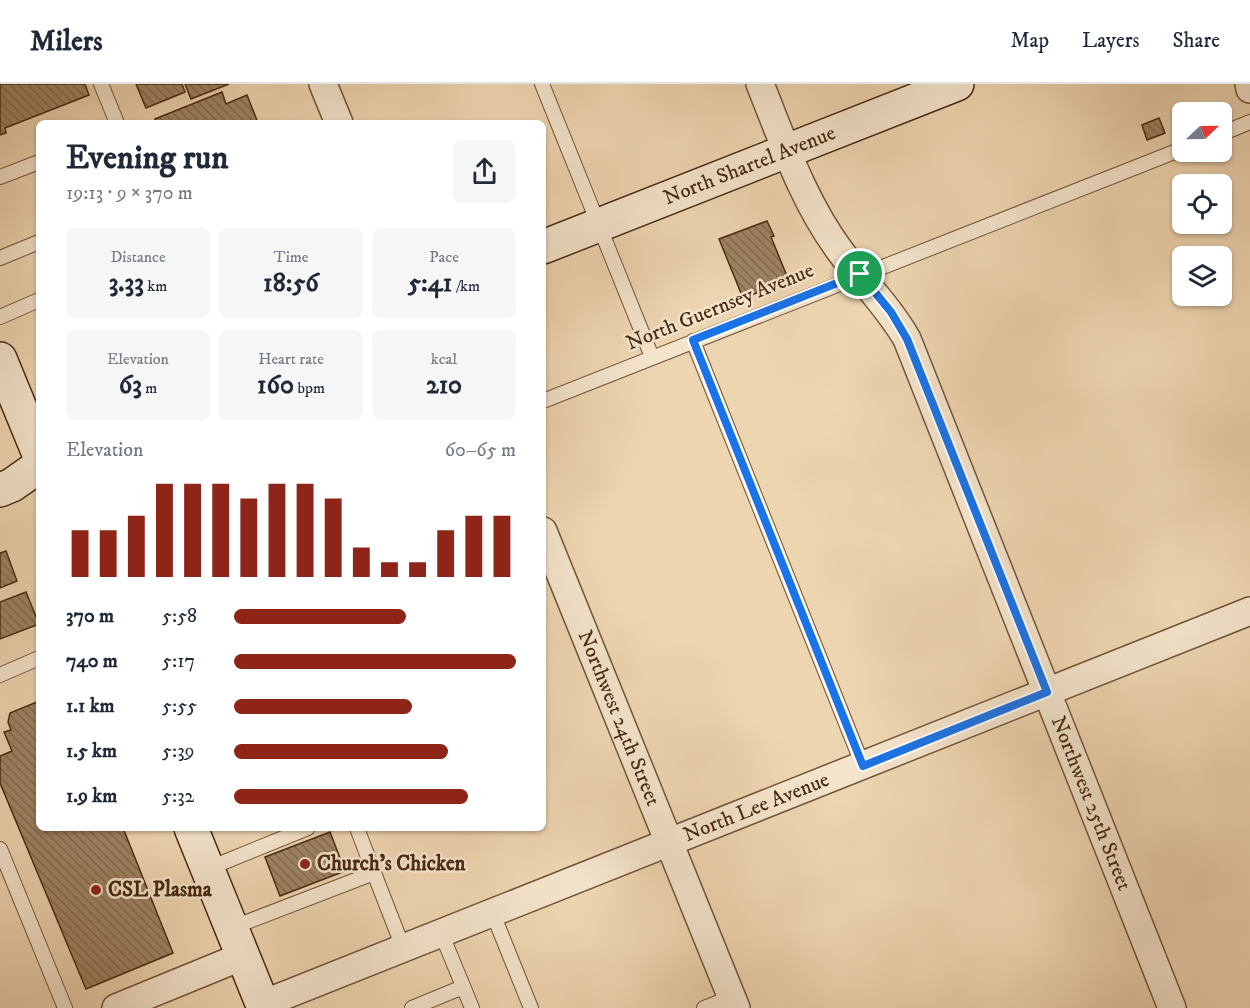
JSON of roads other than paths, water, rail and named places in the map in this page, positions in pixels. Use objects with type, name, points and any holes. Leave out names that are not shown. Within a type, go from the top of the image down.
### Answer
[{"type":"street","points":[[323,84],[337,120]]},
{"type":"street","name":"Northwest 25th Street","points":[[760,84],[816,214],[840,251],[891,312],[907,339],[1172,1008]]},
{"type":"street","name":"North Shartel Avenue","points":[[546,247],[957,84]]},
{"type":"street","points":[[1249,84],[1250,90]]},
{"type":"street","points":[[0,358],[36,447]]},
{"type":"street","points":[[0,490],[12,485],[36,468]]},
{"type":"street","name":"Northwest 24th Street","points":[[546,538],[734,1002]]},
{"type":"street","name":"North Lee Avenue","points":[[264,1007],[1250,611]]},
{"type":"street","points":[[192,831],[264,1007]]},
{"type":"street","points":[[116,1008],[237,942]]},
{"type":"lane","points":[[101,84],[116,120]]},
{"type":"lane","points":[[542,84],[652,357]]},
{"type":"lane","points":[[1232,129],[1250,122]]},
{"type":"lane","name":"North Guernsey Avenue","points":[[546,399],[1172,153]]},
{"type":"lane","points":[[0,177],[36,163]]},
{"type":"lane","points":[[0,258],[36,243]]},
{"type":"lane","points":[[0,317],[36,301]]},
{"type":"lane","points":[[693,340],[863,766]]},
{"type":"lane","points":[[0,675],[36,659]]},
{"type":"lane","points":[[207,869],[301,831]]},
{"type":"lane","points":[[358,831],[404,950]]},
{"type":"lane","points":[[0,849],[65,1008]]},
{"type":"lane","points":[[237,942],[374,873]]},
{"type":"lane","points":[[493,914],[531,1008]]},
{"type":"lane","points":[[442,935],[472,1008]]},
{"type":"lane","points":[[412,1008],[463,987]]},
{"type":"lane","points":[[704,1008],[734,1002]]},
{"type":"place","name":"Church's Chicken","points":[[305,864]]},
{"type":"place","name":"CSL Plasma","points":[[96,890]]}]
